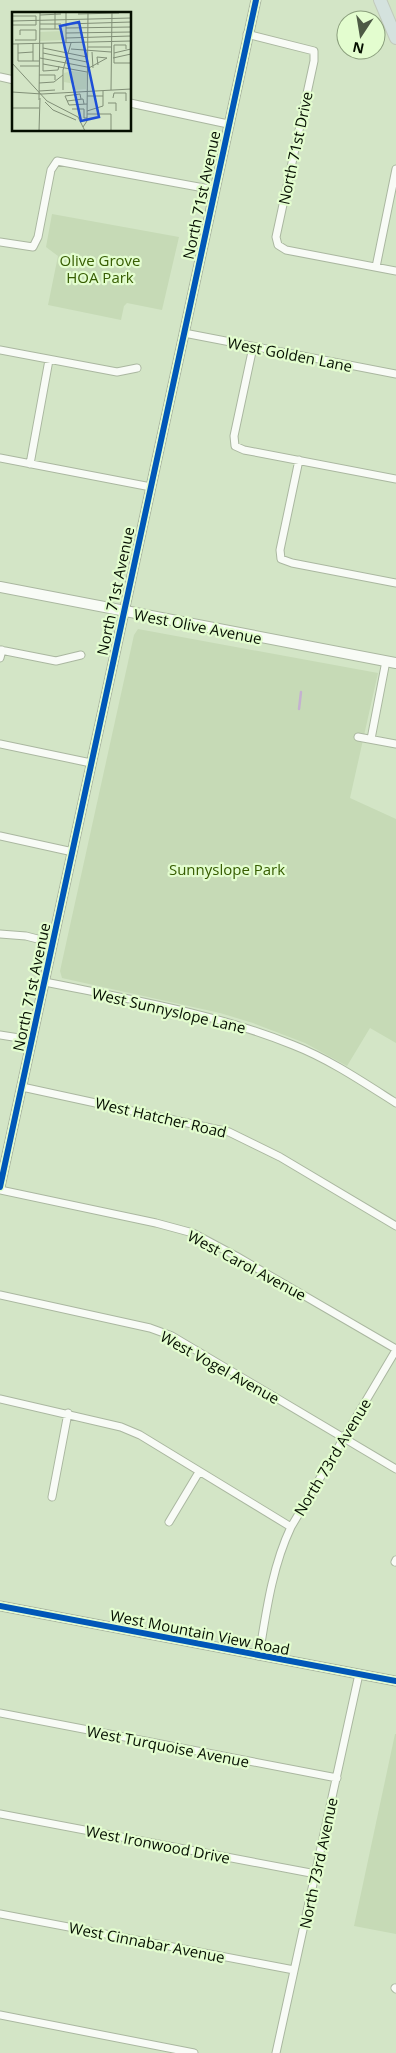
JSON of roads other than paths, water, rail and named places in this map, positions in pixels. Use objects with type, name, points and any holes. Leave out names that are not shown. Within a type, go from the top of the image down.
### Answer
[{"type":"highway","points":[[380,0],[396,38]]},
{"type":"main road","name":"West Olive Avenue","points":[[0,587],[393,663]]},
{"type":"street","name":"North 71st Avenue","points":[[0,1188],[247,34],[256,0]]},
{"type":"street","name":"North 71st Drive","points":[[247,34],[314,51],[314,61],[276,236],[278,245],[286,250],[376,267]]},
{"type":"street","points":[[131,103],[228,124]]},
{"type":"street","points":[[0,242],[33,247],[38,237],[51,170],[57,161],[215,190]]},
{"type":"street","points":[[396,169],[376,267],[396,271]]},
{"type":"street","name":"West Golden Lane","points":[[184,333],[396,374]]},
{"type":"street","points":[[253,347],[234,436],[234,446],[244,450],[396,479]]},
{"type":"street","points":[[0,350],[117,372],[137,368]]},
{"type":"street","points":[[30,464],[49,360]]},
{"type":"street","points":[[0,458],[151,487]]},
{"type":"street","points":[[299,460],[280,550],[281,559],[292,563],[396,583]]},
{"type":"street","points":[[0,658],[1,650],[56,661],[81,655]]},
{"type":"street","points":[[371,739],[393,663]]},
{"type":"street","points":[[358,737],[396,744]]},
{"type":"street","points":[[0,744],[91,763]]},
{"type":"street","points":[[0,836],[73,852]]},
{"type":"street","points":[[0,934],[26,936],[53,943]]},
{"type":"street","name":"West Sunnyslope Lane","points":[[45,982],[200,1015],[242,1026],[294,1045],[318,1057],[396,1103]]},
{"type":"street","points":[[0,1035],[32,1040]]},
{"type":"street","name":"West Hatcher Road","points":[[22,1087],[229,1132],[280,1157],[396,1226]]},
{"type":"street","name":"West Carol Avenue","points":[[0,1188],[156,1223],[193,1234],[236,1256],[396,1349]]},
{"type":"street","name":"West Vogel Avenue","points":[[0,1295],[150,1328],[172,1336],[396,1469]]},
{"type":"street","name":"North 73rd Avenue","points":[[258,1656],[277,1562],[291,1527],[396,1349]]},
{"type":"street","points":[[0,1399],[68,1413],[122,1427],[140,1435],[291,1527]]},
{"type":"street","points":[[52,1496],[68,1413]]},
{"type":"street","points":[[169,1522],[200,1472]]},
{"type":"street","name":"West Mountain View Road","points":[[0,1606],[396,1681]]},
{"type":"street","name":"North 73rd Avenue","points":[[276,2053],[359,1674]]},
{"type":"street","name":"West Turquoise Avenue","points":[[0,1714],[337,1778]]},
{"type":"street","name":"West Ironwood Drive","points":[[0,1814],[316,1874]]},
{"type":"street","name":"West Cinnabar Avenue","points":[[0,1914],[294,1970]]},
{"type":"street","points":[[0,2015],[194,2053]]},
{"type":"waterway","points":[[299,709],[301,692]]},
{"type":"park label","name":"Olive Grove HOA Park","points":[[100,268]]},
{"type":"park label","name":"Sunnyslope Park","points":[[227,869]]}]
